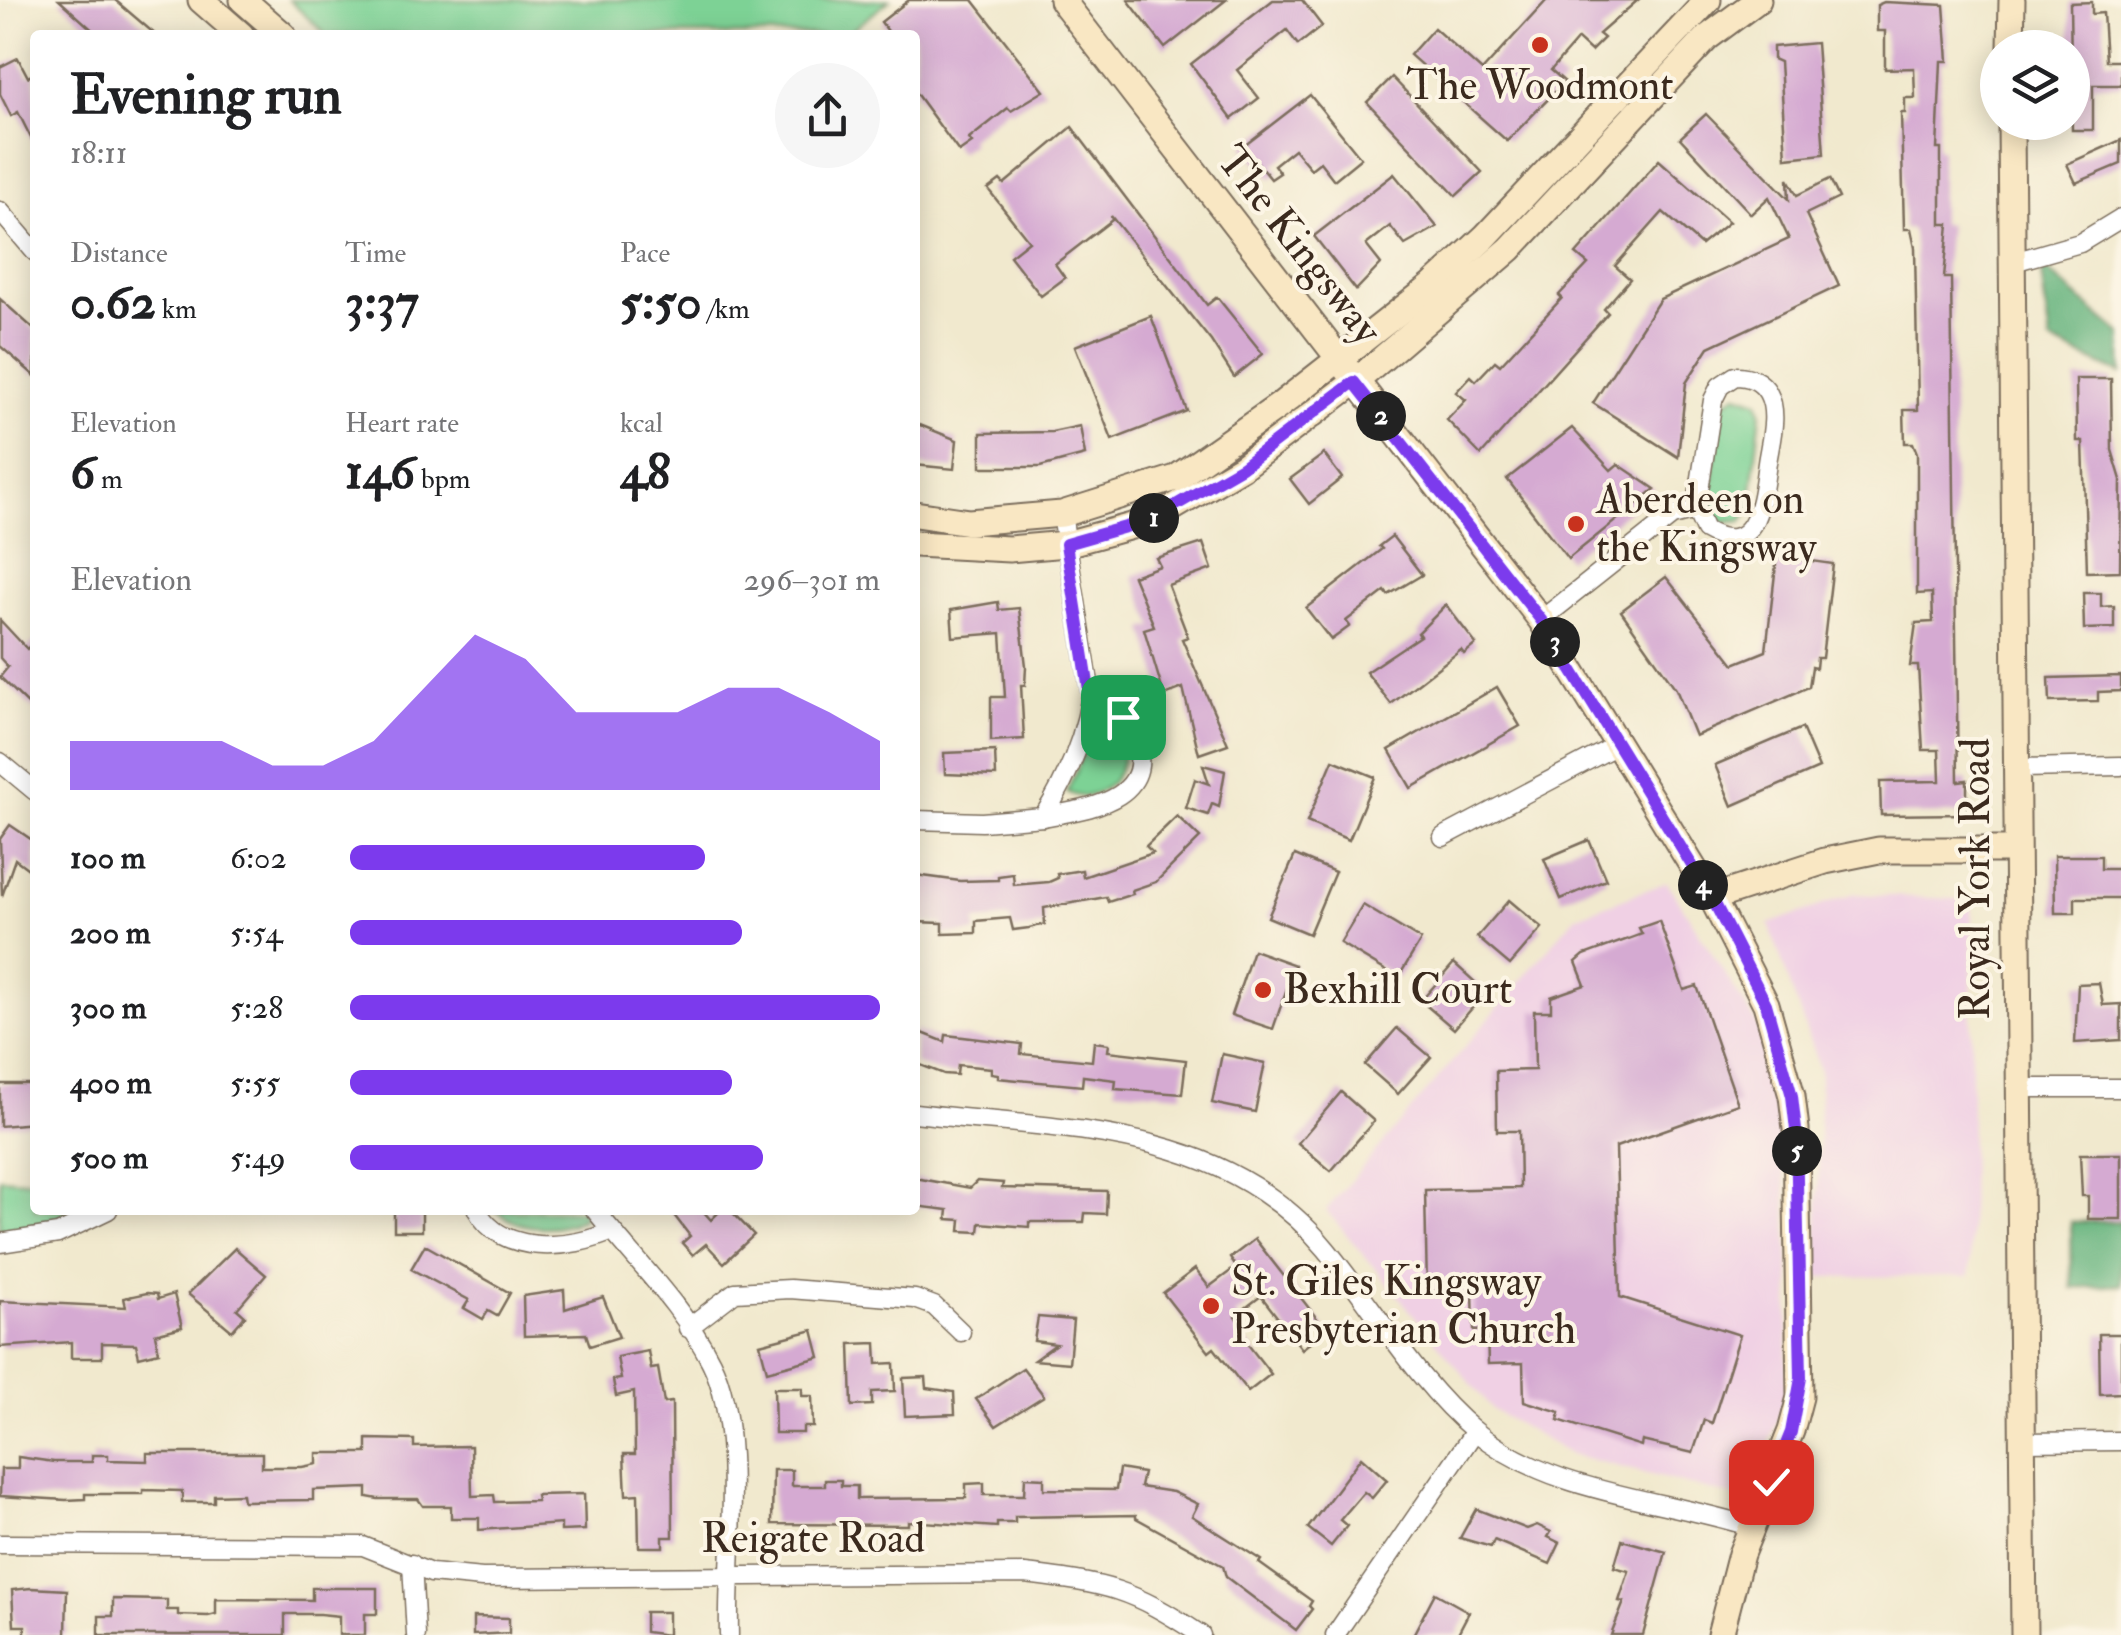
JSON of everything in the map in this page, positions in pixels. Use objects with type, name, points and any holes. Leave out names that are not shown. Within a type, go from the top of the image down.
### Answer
[{"type":"street","points":[[200,0],[235,30]]},
{"type":"street","points":[[243,0],[278,30]]},
{"type":"street","name":"The Kingsway","points":[[1062,0],[1541,620],[1712,898],[1766,1004],[1792,1096],[1796,1130],[1800,1396],[1791,1432],[1752,1527],[1720,1635]]},
{"type":"street","points":[[920,515],[970,522],[1062,514],[1176,478],[1251,428],[1485,237],[1708,0]]},
{"type":"street","points":[[920,544],[1008,550],[1066,544],[1150,520],[1242,467],[1354,382],[1510,249],[1708,37],[1758,0]]},
{"type":"street","points":[[2011,30],[2012,0]]},
{"type":"street","name":"Royal York Road","points":[[2011,140],[2023,1635]]},
{"type":"street","points":[[0,212],[30,246]]},
{"type":"street","points":[[2010,262],[2080,242],[2121,218]]},
{"type":"street","points":[[1735,376],[1757,381],[1771,400],[1773,417],[1756,523],[1736,536],[1714,536],[1705,530],[1696,510],[1713,400],[1720,386],[1735,376]]},
{"type":"street","points":[[1541,620],[1672,516],[1696,510]]},
{"type":"street","points":[[1042,816],[1080,739],[1090,696],[1062,514]]},
{"type":"street","points":[[920,820],[982,822],[1042,816],[1105,802],[1123,792],[1138,767],[1138,750],[1123,717],[1090,696]]},
{"type":"street","points":[[1443,837],[1617,745]]},
{"type":"street","points":[[0,762],[30,787]]},
{"type":"street","points":[[2016,768],[2121,766]]},
{"type":"street","points":[[1712,898],[1824,861],[1879,850],[2015,850]]},
{"type":"street","points":[[2017,1088],[2121,1088]]},
{"type":"street","points":[[920,1114],[1128,1138],[1194,1154],[1266,1189],[1306,1226],[1408,1356],[1475,1431],[1541,1472],[1752,1527]]},
{"type":"street","points":[[0,1243],[58,1234],[98,1215]]},
{"type":"street","points":[[480,1215],[492,1232],[514,1242],[571,1242],[612,1231]]},
{"type":"street","points":[[599,1215],[712,1362],[730,1418],[729,1635]]},
{"type":"street","points":[[688,1328],[735,1292],[790,1288],[915,1300],[934,1306],[961,1332]]},
{"type":"street","points":[[1335,1635],[1475,1431]]},
{"type":"street","points":[[2020,1442],[2121,1440]]},
{"type":"street","name":"Reigate Road","points":[[0,1544],[363,1546],[431,1573],[482,1578],[728,1573],[1025,1574],[1104,1583],[1145,1598],[1201,1635]]},
{"type":"street","points":[[412,1564],[416,1635]]},
{"type":"shaded area","points":[[1667,882],[1758,1026],[1782,1114],[1790,1286],[1785,1399],[1748,1500],[1570,1454],[1493,1410],[1326,1210],[1575,917]]},
{"type":"shaded area","points":[[1854,894],[1972,900],[1970,1276],[1817,1277],[1820,1071],[1769,924]]},
{"type":"green space","points":[[289,0],[890,0],[852,30],[321,30]]},
{"type":"green space","points":[[2040,265],[2121,334],[2121,374],[2050,342]]},
{"type":"green space","points":[[1737,394],[1758,401],[1761,411],[1750,509],[1742,521],[1721,523],[1710,508],[1720,406]]},
{"type":"green space","points":[[1102,720],[1116,729],[1122,742],[1118,772],[1097,793],[1083,796],[1067,792],[1095,725]]},
{"type":"green space","points":[[0,1178],[30,1181],[30,1215],[70,1215],[33,1227],[0,1231]]},
{"type":"green space","points":[[502,1215],[583,1215],[582,1219],[549,1227],[526,1225]]},
{"type":"green space","points":[[2121,1221],[2121,1285],[2072,1288],[2071,1222]]},
{"type":"building","points":[[59,0],[115,0],[150,30],[92,30]]},
{"type":"building","points":[[909,0],[973,0],[1044,91],[1011,111],[1008,108],[959,152],[920,99],[920,30],[887,30],[881,22]]},
{"type":"building","points":[[1128,0],[1226,0],[1165,48]]},
{"type":"building","points":[[1273,0],[1302,0],[1322,26],[1298,45],[1287,30],[1237,70],[1259,98],[1232,119],[1191,64]]},
{"type":"building","points":[[1547,0],[1638,0],[1599,34],[1604,38],[1591,51],[1578,39],[1551,70],[1565,82],[1507,141],[1410,55],[1434,28],[1482,71]]},
{"type":"building","points":[[2092,2],[2092,14],[2103,13],[2106,61],[2121,61],[2121,85],[2093,85],[2093,130],[2090,30],[2070,30],[2070,3]]},
{"type":"building","points":[[1877,5],[1944,5],[1948,61],[1941,61],[1937,149],[1941,149],[1941,224],[1949,224],[1944,278],[1951,278],[1958,781],[1967,780],[1967,814],[1881,815],[1880,782],[1940,781],[1939,750],[1923,750],[1918,666],[1910,666],[1916,623],[1933,622],[1932,593],[1917,594],[1917,453],[1913,443],[1905,443],[1904,410],[1918,410],[1915,248],[1911,229],[1904,229],[1901,113],[1905,113],[1905,98],[1915,98],[1914,68],[1885,69],[1885,31],[1877,31]]},
{"type":"building","points":[[1816,43],[1824,154],[1786,158],[1780,62],[1773,59],[1773,47]]},
{"type":"building","points":[[18,58],[30,76],[30,136],[18,112],[11,116],[0,94],[0,67]]},
{"type":"building","points":[[1392,77],[1482,172],[1456,196],[1367,102]]},
{"type":"building","points":[[1310,95],[1361,158],[1334,180],[1320,162],[1311,169],[1294,149],[1274,165],[1280,173],[1271,179],[1244,146]]},
{"type":"building","points":[[1706,114],[1789,199],[1788,179],[1797,195],[1830,179],[1839,198],[1806,214],[1839,286],[1709,347],[1686,383],[1678,457],[1593,403],[1660,299],[1789,239],[1769,197],[1751,214],[1680,138]]},
{"type":"building","points":[[1072,127],[1207,305],[1217,297],[1263,354],[1234,377],[1211,341],[1111,216],[1112,220],[1055,264],[1065,278],[1041,296],[1010,256],[1029,241],[988,189],[1000,180],[1004,184]]},
{"type":"building","points":[[2121,140],[2121,164],[2076,183],[2067,164]]},
{"type":"building","points":[[1659,160],[1729,222],[1701,245],[1663,212],[1615,266],[1630,279],[1604,309],[1608,313],[1481,455],[1447,420],[1466,400],[1456,392],[1471,376],[1476,381],[1495,361],[1500,365],[1562,298],[1559,295],[1588,264],[1576,254]]},
{"type":"building","points":[[1394,174],[1437,227],[1405,245],[1390,226],[1366,245],[1381,264],[1356,290],[1314,236]]},
{"type":"building","points":[[0,299],[30,326],[30,372],[0,346]]},
{"type":"building","points":[[1151,316],[1187,411],[1112,440],[1075,346]]},
{"type":"building","points":[[2076,379],[2111,379],[2112,450],[2121,480],[2120,571],[2087,572],[2083,441],[2077,441]]},
{"type":"building","points":[[920,425],[957,440],[954,469],[920,466]]},
{"type":"building","points":[[1080,426],[1085,455],[1040,467],[981,467],[981,433],[1052,432]]},
{"type":"building","name":"Aberdeen on the Kingsway","points":[[1572,428],[1611,470],[1618,464],[1655,489],[1568,559],[1507,479]]},
{"type":"building","points":[[1324,454],[1342,478],[1309,504],[1290,479]]},
{"type":"building","points":[[1392,536],[1422,575],[1388,595],[1385,591],[1346,621],[1350,626],[1331,640],[1306,608],[1382,549],[1379,546]]},
{"type":"building","points":[[1203,543],[1212,569],[1168,585],[1188,637],[1182,639],[1228,744],[1199,754],[1183,688],[1164,695],[1144,629],[1154,626],[1133,576],[1160,566],[1156,558]]},
{"type":"building","points":[[1777,556],[1833,564],[1822,658],[1817,658],[1816,668],[1812,667],[1809,687],[1695,736],[1676,689],[1621,611],[1666,577],[1734,664],[1766,651]]},
{"type":"building","points":[[2083,593],[2101,593],[2101,607],[2114,606],[2114,628],[2084,629]]},
{"type":"building","points":[[998,602],[999,610],[1019,608],[1026,666],[1025,685],[1021,685],[1024,739],[991,741],[991,697],[1005,697],[1001,633],[953,637],[951,610]]},
{"type":"building","points":[[1446,605],[1476,644],[1464,654],[1461,650],[1391,704],[1366,672],[1420,636],[1418,633]]},
{"type":"building","points":[[0,620],[27,649],[30,646],[30,706],[0,677],[8,667],[0,658]]},
{"type":"building","points":[[2121,676],[2121,691],[2098,692],[2098,701],[2050,702],[2049,678]]},
{"type":"building","points":[[1497,687],[1520,726],[1411,788],[1389,750]]},
{"type":"building","points":[[1802,728],[1819,768],[1732,806],[1715,765]]},
{"type":"building","points":[[995,751],[996,776],[945,774],[944,753]]},
{"type":"building","name":"Bexhill Court","points":[[1333,760],[1375,777],[1349,840],[1307,822]]},
{"type":"building","points":[[1203,765],[1225,771],[1219,807],[1212,804],[1208,815],[1186,808],[1195,779],[1209,784]]},
{"type":"building","points":[[1177,816],[1200,838],[1156,882],[1108,902],[1106,897],[1044,908],[1045,924],[1013,930],[1010,918],[976,921],[976,933],[943,934],[943,923],[920,922],[920,876],[960,881],[998,880],[998,876],[1013,874],[1014,885],[1049,882],[1058,878],[1057,874],[1082,870],[1083,877],[1153,853],[1146,846]]},
{"type":"building","points":[[10,825],[30,839],[30,870],[15,859],[2,896],[0,839]]},
{"type":"building","name":"Bexhill Court","points":[[1589,840],[1606,880],[1561,899],[1544,859]]},
{"type":"building","name":"Bexhill Court","points":[[1295,855],[1335,872],[1309,934],[1268,917]]},
{"type":"building","points":[[2054,856],[2101,856],[2101,869],[2121,869],[2121,898],[2075,898],[2075,913],[2055,913]]},
{"type":"building","name":"Bexhill Court","points":[[1509,900],[1542,928],[1510,965],[1477,937]]},
{"type":"building","name":"Bexhill Court","points":[[1363,905],[1421,940],[1398,978],[1340,943]]},
{"type":"building","points":[[1659,921],[1684,990],[1697,986],[1738,1104],[1616,1147],[1620,1297],[1740,1335],[1712,1423],[1704,1420],[1693,1453],[1642,1441],[1641,1446],[1558,1420],[1560,1412],[1524,1401],[1523,1363],[1488,1364],[1487,1330],[1474,1331],[1473,1290],[1427,1291],[1425,1190],[1520,1188],[1519,1131],[1497,1131],[1496,1071],[1535,1070],[1534,1011],[1551,1011],[1551,997],[1585,985],[1576,962],[1584,955],[1642,934],[1639,928]]},
{"type":"building","name":"Bexhill Court","points":[[1253,950],[1295,965],[1273,1029],[1231,1015]]},
{"type":"building","name":"Bexhill Court","points":[[1454,963],[1486,992],[1454,1029],[1421,1001]]},
{"type":"building","points":[[2099,983],[2103,1005],[2121,1004],[2121,1040],[2075,1043],[2078,984]]},
{"type":"building","name":"Bexhill Court","points":[[1397,1028],[1431,1057],[1398,1094],[1365,1065]]},
{"type":"building","points":[[920,1032],[945,1042],[946,1035],[1022,1044],[1021,1054],[1092,1061],[1094,1042],[1109,1044],[1108,1051],[1186,1060],[1182,1094],[1115,1089],[1116,1080],[1083,1076],[1082,1086],[998,1078],[991,1068],[958,1065],[957,1075],[920,1065]]},
{"type":"building","name":"Bexhill Court","points":[[1222,1054],[1265,1063],[1255,1112],[1212,1103]]},
{"type":"building","points":[[0,1084],[30,1084],[30,1123],[0,1126]]},
{"type":"building","name":"Bexhill Court","points":[[1341,1092],[1374,1121],[1331,1171],[1298,1143]]},
{"type":"building","points":[[2080,1154],[2121,1154],[2121,1219],[2088,1219],[2088,1196],[2082,1196]]},
{"type":"building","points":[[920,1179],[970,1188],[977,1181],[1003,1183],[1002,1188],[1107,1191],[1106,1214],[1085,1213],[1084,1222],[1029,1222],[1029,1227],[980,1223],[979,1232],[960,1231],[961,1220],[947,1219],[948,1210],[920,1207]]},
{"type":"building","points":[[394,1215],[422,1215],[422,1231],[394,1231]]},
{"type":"building","points":[[674,1215],[706,1215],[711,1220],[716,1215],[735,1215],[754,1235],[724,1263],[706,1244],[693,1255],[682,1243],[690,1236]]},
{"type":"building","name":"St. Giles Kingsway Presbyterian Church","points":[[1255,1239],[1326,1330],[1302,1349],[1261,1296],[1235,1316],[1245,1329],[1239,1333],[1271,1374],[1248,1392],[1214,1348],[1209,1352],[1163,1293],[1195,1269],[1209,1287],[1236,1267],[1230,1258]]},
{"type":"building","points":[[425,1245],[510,1293],[497,1316],[488,1311],[483,1319],[464,1308],[469,1300],[411,1269]]},
{"type":"building","points":[[235,1248],[266,1275],[237,1309],[245,1316],[232,1331],[188,1294]]},
{"type":"building","points":[[564,1290],[565,1309],[603,1297],[619,1337],[590,1346],[586,1334],[524,1336],[523,1296]]},
{"type":"building","points":[[157,1294],[158,1299],[174,1294],[182,1327],[155,1334],[159,1352],[139,1357],[136,1344],[102,1343],[102,1358],[71,1358],[71,1342],[0,1347],[0,1301],[126,1307],[124,1298]]},
{"type":"building","points":[[1038,1317],[1073,1320],[1069,1363],[1034,1360],[1056,1344],[1034,1341]]},
{"type":"building","points":[[813,1330],[820,1357],[767,1371],[760,1344]]},
{"type":"building","points":[[2099,1334],[2121,1334],[2121,1393],[2100,1394]]},
{"type":"building","points":[[876,1343],[877,1364],[894,1363],[895,1391],[872,1392],[872,1405],[852,1406],[850,1344]]},
{"type":"building","points":[[648,1351],[651,1369],[658,1368],[664,1403],[672,1402],[673,1537],[663,1537],[663,1547],[639,1547],[638,1494],[626,1495],[624,1454],[635,1454],[634,1392],[616,1396],[613,1380],[621,1379],[617,1357]]},
{"type":"building","points":[[1023,1368],[1044,1396],[996,1426],[976,1399]]},
{"type":"building","points":[[926,1377],[927,1388],[954,1392],[955,1414],[905,1416],[903,1378]]},
{"type":"building","points":[[774,1388],[802,1388],[802,1396],[812,1396],[813,1427],[803,1427],[803,1433],[775,1433]]},
{"type":"building","points":[[367,1439],[414,1440],[414,1447],[471,1446],[472,1496],[494,1495],[495,1502],[537,1501],[536,1495],[584,1494],[585,1530],[561,1531],[561,1524],[479,1530],[479,1518],[451,1518],[451,1506],[423,1506],[418,1499],[367,1497],[367,1488],[313,1490],[313,1500],[243,1501],[242,1494],[214,1495],[214,1502],[182,1502],[182,1491],[143,1490],[143,1494],[85,1494],[85,1499],[66,1500],[0,1496],[1,1469],[18,1469],[18,1457],[92,1462],[92,1455],[108,1455],[108,1460],[147,1461],[147,1453],[262,1453],[262,1467],[302,1467],[317,1464],[317,1453],[367,1453]]},
{"type":"building","points":[[1361,1457],[1387,1480],[1372,1498],[1364,1492],[1340,1520],[1347,1526],[1331,1546],[1308,1528]]},
{"type":"building","points":[[1119,1469],[1143,1473],[1140,1487],[1173,1492],[1198,1504],[1192,1516],[1261,1560],[1259,1563],[1312,1601],[1312,1609],[1296,1630],[1226,1577],[1223,1566],[1136,1515],[1015,1517],[1015,1523],[997,1523],[997,1527],[908,1521],[908,1525],[772,1524],[773,1470],[792,1470],[792,1486],[825,1486],[825,1480],[841,1480],[841,1486],[857,1486],[857,1499],[966,1498],[966,1484],[984,1483],[984,1495],[1024,1495],[1025,1477],[1044,1478],[1044,1489],[1116,1490]]},
{"type":"building","points":[[1476,1509],[1527,1529],[1537,1525],[1551,1532],[1548,1537],[1560,1543],[1550,1564],[1494,1540],[1491,1547],[1460,1538]]},
{"type":"building","points":[[1622,1540],[1666,1552],[1643,1635],[1611,1635],[1624,1602],[1619,1601],[1629,1571],[1614,1567]]},
{"type":"building","points":[[312,1588],[377,1588],[377,1614],[365,1614],[365,1635],[339,1635],[339,1616],[285,1614],[285,1635],[99,1635],[99,1616],[113,1616],[113,1599],[167,1600],[167,1610],[178,1610],[178,1615],[208,1616],[216,1614],[216,1599],[312,1600]]},
{"type":"building","points":[[12,1590],[67,1590],[66,1635],[25,1635],[25,1626],[14,1626]]},
{"type":"building","points":[[1435,1593],[1469,1612],[1457,1635],[1413,1635]]},
{"type":"building","points":[[645,1612],[668,1612],[668,1635],[645,1632]]},
{"type":"building","points":[[473,1617],[509,1618],[509,1633],[473,1635]]},
{"type":"place","name":"The Woodmont","points":[[1540,45]]},
{"type":"place","name":"Aberdeen on the Kingsway","points":[[1576,524]]},
{"type":"place","name":"Bexhill Court","points":[[1263,990]]},
{"type":"place","name":"St. Giles Kingsway Presbyterian Church","points":[[1211,1306]]},
{"type":"route","points":[[1123,717],[1090,696],[1066,544],[1150,520],[1242,467],[1354,382],[1541,620],[1712,898],[1766,1004],[1779,1039],[1796,1130],[1801,1342],[1800,1396],[1771,1482]]}]
